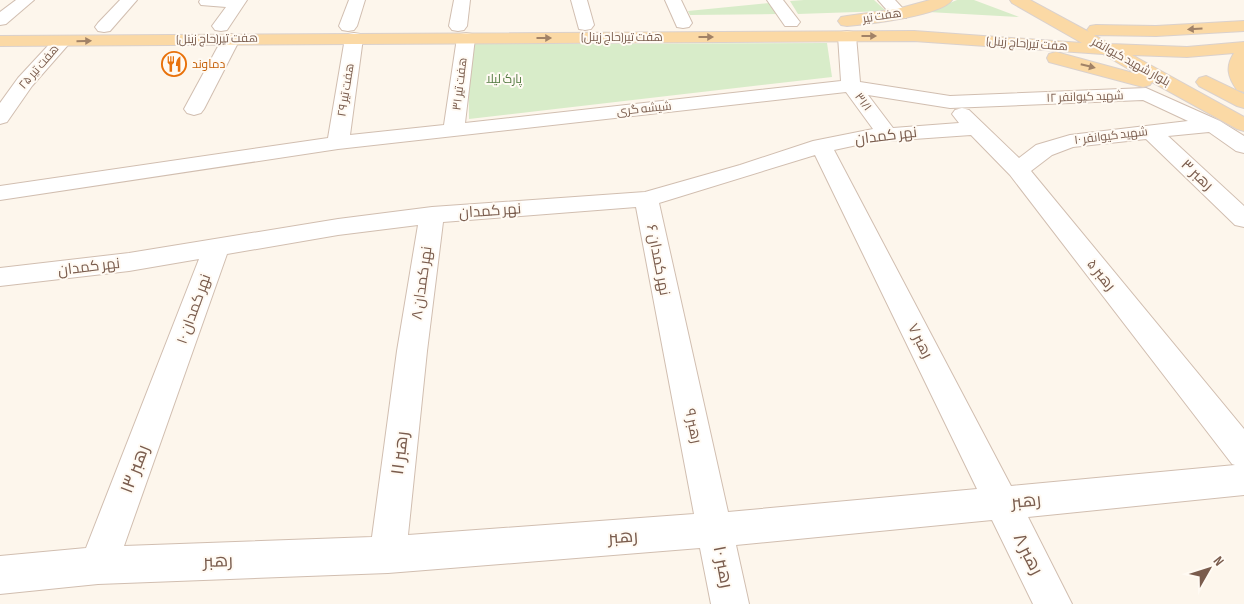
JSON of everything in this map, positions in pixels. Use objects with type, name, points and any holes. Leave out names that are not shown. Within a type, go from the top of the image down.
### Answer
[{"type":"main road","name":"هفت تیر","points":[[902,18],[944,0]]},
{"type":"main road","name":"بلوار شهید کیوانفر","points":[[1018,0],[1106,49],[1210,114]]},
{"type":"main road","name":"بلوار شهید کیوانفر","points":[[1053,0],[1183,70],[1242,116]]},
{"type":"main road","name":"هفت تیر(حاج زینل)","points":[[0,42],[226,33],[847,29],[902,18],[1009,26]]},
{"type":"main road","points":[[902,18],[918,28],[918,33],[914,36]]},
{"type":"main road","name":"هفت تیر(حاج زینل)","points":[[462,32],[585,25],[791,22],[914,36],[1106,49],[1187,52],[1244,47]]},
{"type":"main road","name":"هفت تیر(حاج زینل)","points":[[1038,28],[1156,31],[1244,26]]},
{"type":"main road","name":"هفت تیر(حاج زینل)","points":[[0,28],[104,27],[226,33]]},
{"type":"main road","points":[[990,42],[1139,80],[1210,114]]},
{"type":"main road","points":[[1244,53],[1237,62],[1236,72],[1244,86]]},
{"type":"street","points":[[0,20],[26,0]]},
{"type":"street","points":[[104,27],[129,0]]},
{"type":"street","name":"هفت تیر ۲۹","points":[[338,143],[351,32],[357,0]]},
{"type":"street","name":"هفت تیر ۳۱","points":[[454,129],[462,32],[462,0]]},
{"type":"street","points":[[579,0],[585,25]]},
{"type":"street","points":[[673,0],[683,23]]},
{"type":"street","points":[[775,0],[791,22]]},
{"type":"street","points":[[886,0],[902,18]]},
{"type":"street","points":[[194,109],[239,1],[207,2]]},
{"type":"street","name":"۳۱/۱","points":[[847,29],[851,86],[887,134]]},
{"type":"street","name":"هفت تیر ۲۵","points":[[0,118],[25,82],[62,41]]},
{"type":"street","name":"شیشه گری","points":[[0,193],[338,143],[851,86],[950,102]]},
{"type":"street","name":"شهید کیوانفر ۱۲","points":[[950,102],[1146,94],[1210,114],[1244,146]]},
{"type":"street","name":"رهبر ۵","points":[[950,102],[1018,170],[1244,454]]},
{"type":"street","name":"شهید کیوانفر ۱۰","points":[[1018,170],[1044,150],[1070,141],[1150,131],[1210,114],[1242,116]]},
{"type":"street","name":"نهر کمدان","points":[[4,281],[338,227],[432,215],[646,199],[748,170],[821,146],[887,134],[976,128]]},
{"type":"street","name":"رهبر ۳","points":[[1150,131],[1244,219]]},
{"type":"street","name":"رهبر ۷","points":[[821,146],[1003,504]]},
{"type":"street","name":"نهر کمدان ۶","points":[[646,199],[670,321]]},
{"type":"street","name":"نهر کمدان ۸","points":[[412,351],[432,215]]},
{"type":"street","name":"نهر کمدان ۱۰","points":[[171,373],[217,246]]},
{"type":"street","name":"رهبر ۹","points":[[670,321],[715,530]]},
{"type":"street","name":"رهبر ۱۱","points":[[388,555],[412,351]]},
{"type":"street","name":"رهبر ۱۳","points":[[98,565],[171,373]]},
{"type":"street","name":"رهبر","points":[[0,575],[98,565],[388,555],[715,530],[1244,480]]},
{"type":"street","name":"رهبر ۸","points":[[1003,504],[1053,604]]},
{"type":"street","name":"رهبر ۱۰","points":[[715,530],[730,604]]},
{"type":"green space","points":[[874,0],[886,11],[798,14],[790,1]]},
{"type":"green space","points":[[957,0],[974,0],[1019,17],[928,12]]},
{"type":"green space","points":[[769,3],[778,14],[690,15],[688,11]]},
{"type":"green space","name":"پارک لیلا","points":[[827,43],[832,77],[469,119],[468,44]]},
{"type":"place","name":"دماوند","points":[[174,64]]}]
